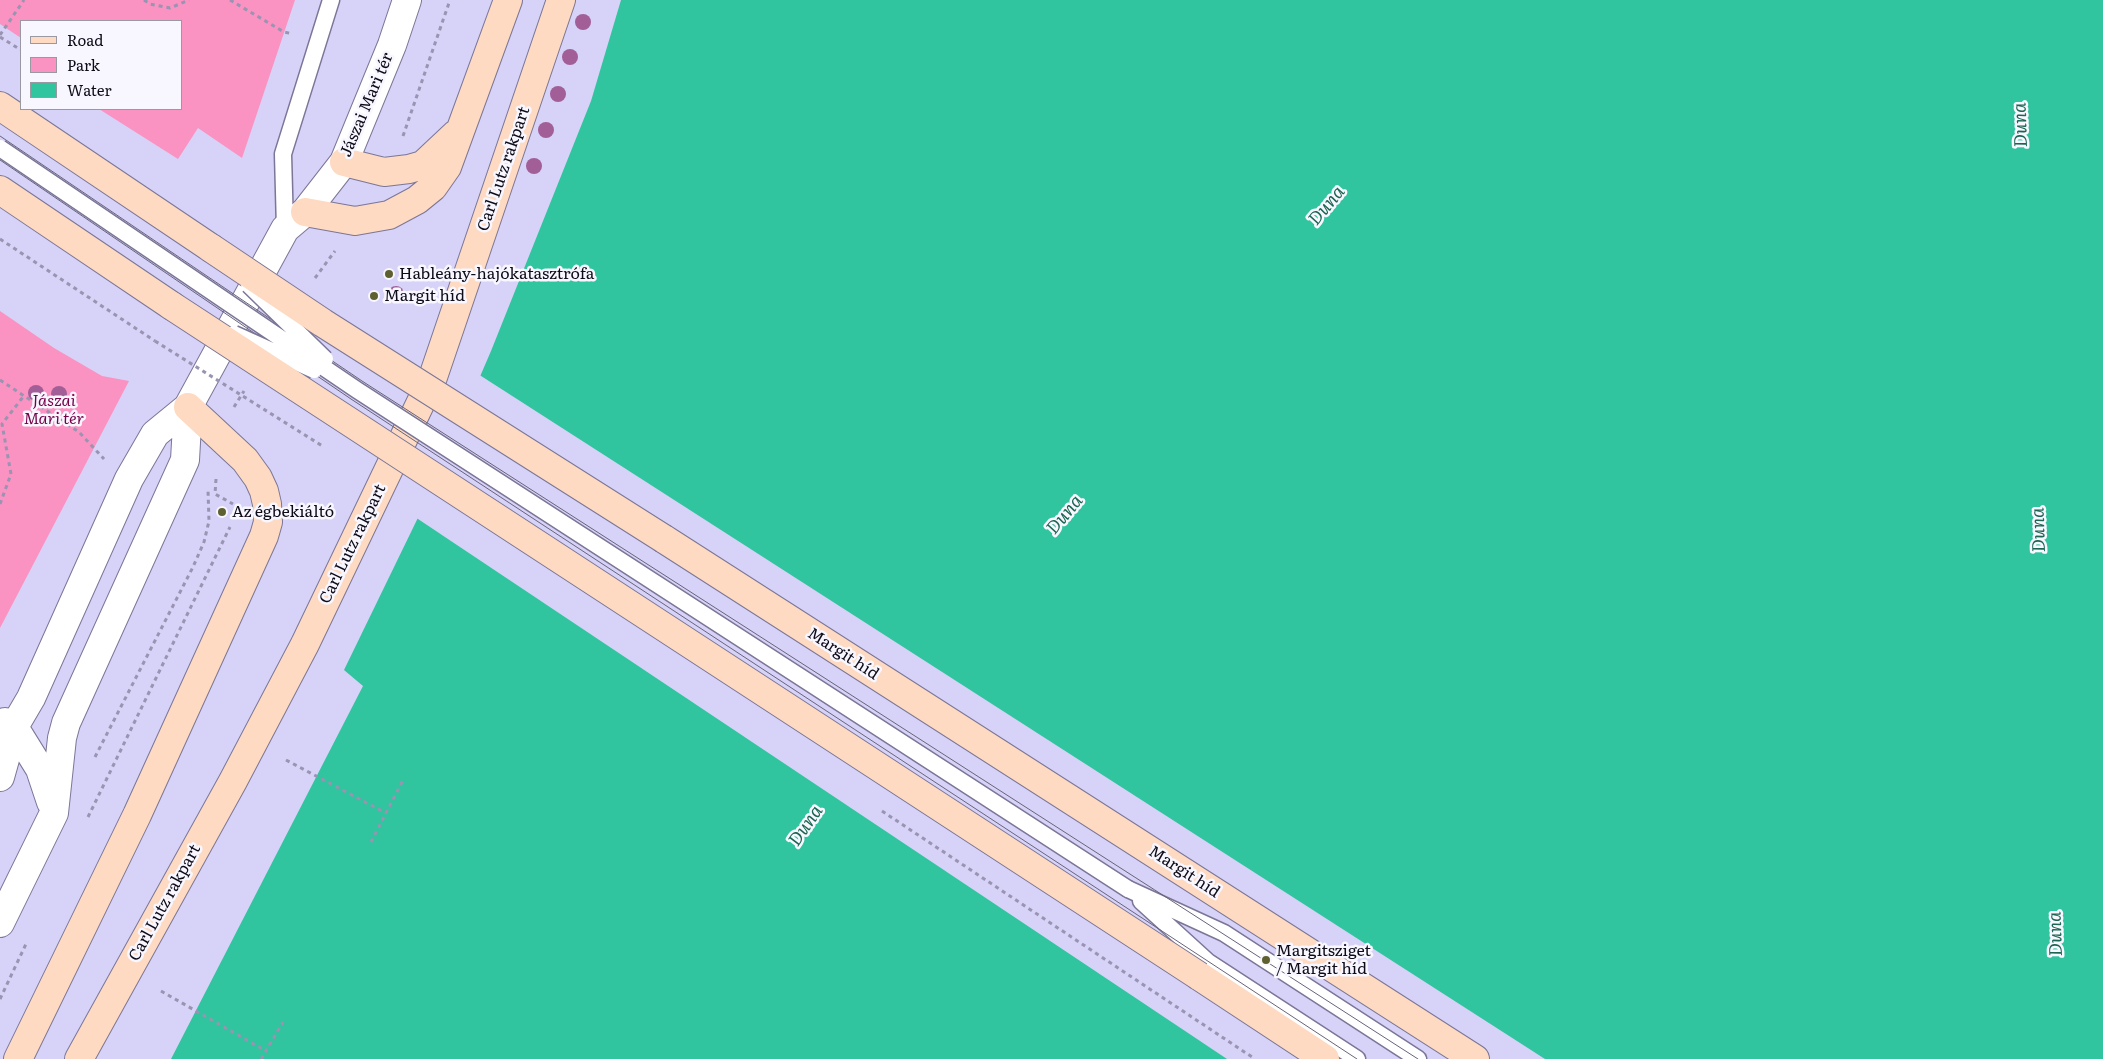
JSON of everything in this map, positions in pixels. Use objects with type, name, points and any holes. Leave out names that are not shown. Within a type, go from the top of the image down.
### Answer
[{"type":"main road","points":[[305,212],[355,221],[389,215],[417,200],[433,187],[447,167],[508,0]]},
{"type":"main road","name":"Carl Lutz rakpart","points":[[79,1059],[228,789],[305,644],[433,377],[561,0]]},
{"type":"main road","name":"Margit híd","points":[[1,106],[323,323],[1475,1059]]},
{"type":"main road","points":[[344,162],[384,172],[423,165],[461,130]]},
{"type":"main road","name":"Margit híd","points":[[0,190],[172,306],[1326,1059]]},
{"type":"main road","points":[[18,1059],[137,815],[264,536],[268,522],[264,491],[245,460],[188,407]]},
{"type":"street","name":"Jászai Mari tér","points":[[0,777],[7,723],[31,698],[130,479],[155,434],[188,407],[285,229],[305,212],[344,162],[392,45],[407,0]]},
{"type":"street","name":"Jászai Mari tér","points":[[54,813],[62,738],[66,723],[185,460],[188,407]]},
{"type":"street","points":[[0,922],[54,813],[40,769],[7,723]]},
{"type":"lane","points":[[285,229],[284,154],[331,0]]},
{"type":"lane","name":"Margit híd","points":[[0,148],[357,390],[1128,889],[1224,933],[1418,1059]]},
{"type":"lane","name":"Margit híd","points":[[211,248],[357,390]]},
{"type":"lane","name":"Margit híd","points":[[172,306],[357,390]]},
{"type":"lane","name":"Margit híd","points":[[1128,889],[1199,976]]},
{"type":"lane","name":"Margit híd","points":[[1128,889],[1208,962],[1357,1059]]},
{"type":"path","points":[[20,49],[0,36],[24,0]]},
{"type":"path","points":[[144,0],[150,4],[170,8],[189,0]]},
{"type":"path","points":[[230,0],[284,32],[318,39]]},
{"type":"path","points":[[0,239],[155,341]]},
{"type":"path","points":[[0,380],[23,397],[79,432],[99,452]]},
{"type":"path","points":[[0,504],[11,474],[1,424],[23,397]]},
{"type":"path","points":[[220,436],[215,494],[235,505]]},
{"type":"path","points":[[93,762],[193,568],[204,542],[208,522],[208,487]]},
{"type":"path","points":[[86,821],[232,523]]},
{"type":"path","points":[[286,760],[386,813]]},
{"type":"path","points":[[371,842],[404,778]]},
{"type":"path","points":[[0,999],[30,937]]},
{"type":"path","points":[[161,991],[266,1051]]},
{"type":"path","points":[[261,1059],[283,1022]]},
{"type":"green space","points":[[0,0],[295,0],[242,158],[198,128],[178,159],[101,110],[182,110],[182,20],[20,20],[20,37],[0,24]]},
{"type":"green space","name":"Jászai Mari tér","points":[[0,311],[54,348],[102,376],[129,381],[0,628]]},
{"type":"water","name":"Duna","points":[[621,0],[2103,0],[2103,1059],[171,1059],[363,686],[344,670],[429,495],[491,351],[591,101]]},
{"type":"pier","name":"Margit híd","points":[[478,374],[1545,1059],[1227,1059],[415,517]]},
{"type":"tram line","points":[[0,136],[362,381],[1418,1059]]},
{"type":"tram line","points":[[0,160],[351,399],[1357,1059]]},
{"type":"place","name":"Hableány-hajókatasztrófa","points":[[389,274]]},
{"type":"place","name":"Margit híd","points":[[374,296]]},
{"type":"place","name":"Az égbekiáltó","points":[[222,512]]},
{"type":"place","name":"Margitsziget / Margit híd","points":[[1266,960]]}]
